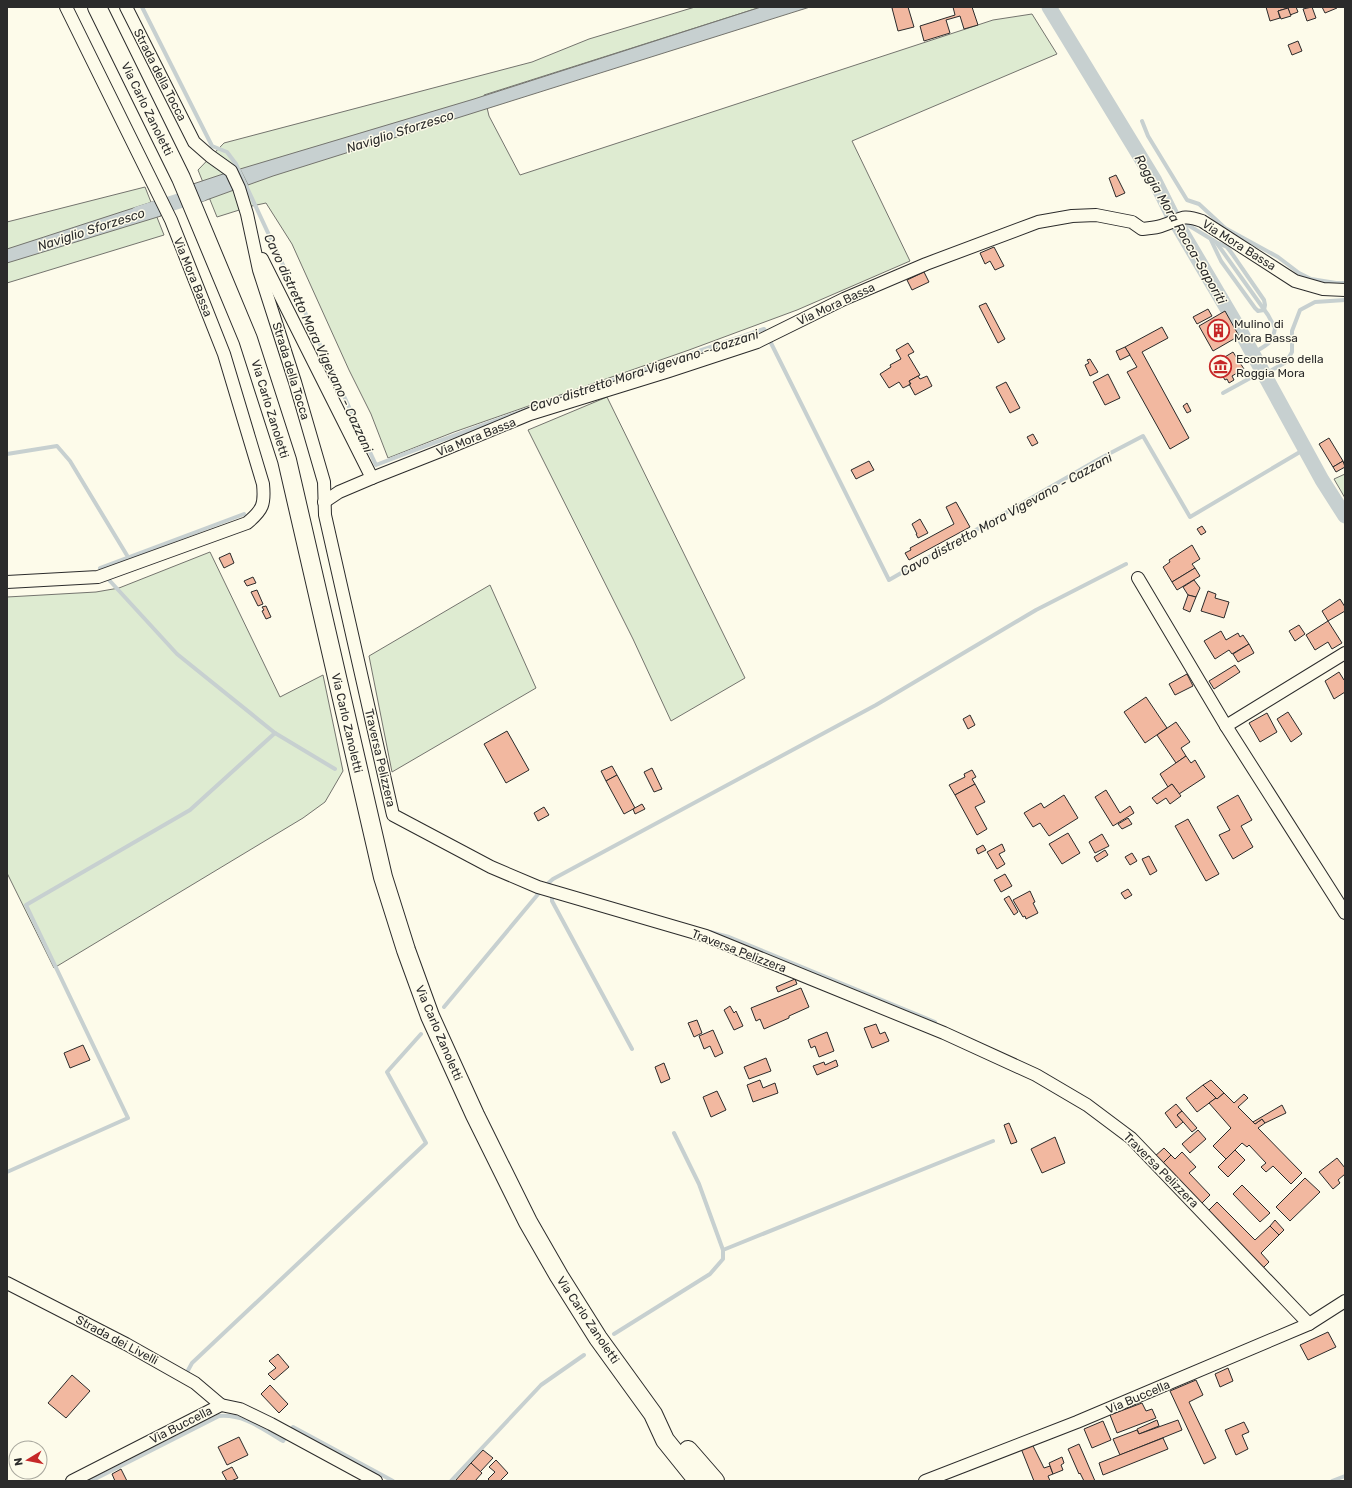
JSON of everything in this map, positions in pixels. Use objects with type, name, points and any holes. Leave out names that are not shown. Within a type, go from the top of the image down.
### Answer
[{"type":"main road","name":"Via Carlo Zanoletti","points":[[97,7],[181,178],[248,339],[287,460],[383,877],[406,950],[446,1054],[528,1222],[559,1276],[598,1338],[653,1414],[674,1434],[715,1481]]},
{"type":"main road","name":"Via Carlo Zanoletti","points":[[653,1414],[665,1440],[698,1481]]},
{"type":"street","name":"Via Mora Bassa","points":[[7,582],[105,574],[247,523],[258,514],[264,502],[263,484],[224,354],[171,220],[66,7]]},
{"type":"street","name":"Strada della Tocca","points":[[126,7],[194,142],[231,171],[239,188],[247,214],[259,270],[295,382],[324,482],[324,502]]},
{"type":"street","name":"Via Mora Bassa","points":[[324,502],[339,492],[530,414],[669,371],[768,337],[844,299],[926,264],[1038,222],[1072,216],[1096,215],[1132,222],[1142,229],[1160,226],[1183,217],[1190,217],[1202,221],[1295,281],[1323,289],[1345,290]]},
{"type":"street","name":"Strada della Tocca","points":[[252,241],[372,478]]},
{"type":"street","name":"Traversa Pelizzera","points":[[324,502],[325,515],[393,815],[491,868],[538,887],[706,936],[944,1033],[1036,1075],[1087,1105],[1131,1138],[1309,1324]]},
{"type":"street","points":[[1138,578],[1226,726],[1345,913]]},
{"type":"street","points":[[1226,726],[1345,653]]},
{"type":"street","name":"Strada dei Livelli","points":[[7,1283],[126,1344],[195,1383],[221,1405]]},
{"type":"street","name":"Via Buccella","points":[[925,1481],[1077,1422],[1309,1324],[1345,1301]]},
{"type":"street","name":"Via Buccella","points":[[72,1481],[221,1405],[240,1409],[289,1433],[376,1481]]},
{"type":"green space","points":[[695,7],[761,7],[484,95],[489,116],[520,175],[993,20],[1032,14],[1057,54],[852,141],[910,261],[797,310],[689,350],[454,432],[388,458],[371,414],[349,370],[292,244],[266,203],[217,217],[198,170],[224,143],[532,62],[589,39]]},
{"type":"green space","points":[[145,187],[164,235],[7,283],[7,222]]},
{"type":"green space","points":[[607,397],[745,678],[671,721],[633,639],[528,430]]},
{"type":"green space","points":[[1345,474],[1345,498],[1334,479]]},
{"type":"green space","points":[[210,552],[280,697],[323,675],[343,771],[325,802],[303,818],[54,968],[7,873],[7,597],[96,592],[119,588]]},
{"type":"green space","points":[[490,585],[536,688],[392,772],[369,656]]},
{"type":"water","points":[[761,7],[810,7],[248,185],[240,169],[474,99]]},
{"type":"water","points":[[226,173],[234,190],[201,202],[193,184]]},
{"type":"water","points":[[155,201],[161,216],[7,263],[7,249]]},
{"type":"building","points":[[908,7],[914,27],[898,31],[892,8]]},
{"type":"building","points":[[953,7],[972,7],[978,25],[964,29],[960,16],[946,20],[950,33],[924,41],[920,26],[955,15]]},
{"type":"building","points":[[1266,7],[1296,7],[1298,12],[1290,15],[1288,8],[1278,11],[1280,18],[1270,21]]},
{"type":"building","points":[[1312,7],[1316,18],[1307,21],[1303,9]]},
{"type":"building","points":[[1322,7],[1337,7],[1337,8],[1325,13]]},
{"type":"building","points":[[1288,8],[1291,16],[1281,19],[1278,11]]},
{"type":"building","points":[[1298,41],[1302,51],[1292,55],[1288,45]]},
{"type":"building","points":[[1116,175],[1125,193],[1116,197],[1109,178]]},
{"type":"building","points":[[994,247],[1004,266],[995,270],[990,261],[985,264],[980,253]]},
{"type":"building","points":[[924,272],[929,282],[912,290],[907,280]]},
{"type":"building","points":[[986,303],[1005,339],[998,343],[979,306]]},
{"type":"building","points":[[1208,309],[1212,316],[1197,324],[1193,317]]},
{"type":"building","name":"Mulino di Mora Bassa","points":[[1225,311],[1239,336],[1213,351],[1199,326]]},
{"type":"building","points":[[1162,327],[1168,338],[1142,352],[1189,438],[1170,449],[1127,372],[1137,367],[1125,347]]},
{"type":"building","points":[[908,343],[914,352],[908,355],[920,375],[909,381],[911,384],[903,388],[899,382],[889,388],[880,374],[891,367],[890,365],[901,359],[896,350]]},
{"type":"building","points":[[1125,347],[1130,355],[1120,360],[1116,351]]},
{"type":"building","points":[[1233,352],[1244,369],[1232,376],[1234,380],[1229,383],[1227,379],[1225,380],[1215,363]]},
{"type":"building","points":[[1090,359],[1098,372],[1090,376],[1085,365],[1089,363],[1087,360]]},
{"type":"building","points":[[1108,374],[1120,398],[1105,405],[1093,382]]},
{"type":"building","points":[[918,376],[920,379],[927,376],[932,386],[915,395],[909,381]]},
{"type":"building","points":[[1006,382],[1020,408],[1010,413],[996,387]]},
{"type":"building","points":[[1187,403],[1191,411],[1187,413],[1183,406]]},
{"type":"building","points":[[1033,434],[1038,443],[1032,446],[1027,437]]},
{"type":"building","points":[[1329,438],[1343,461],[1333,467],[1319,444]]},
{"type":"building","points":[[869,461],[874,470],[856,479],[851,470]]},
{"type":"building","points":[[1343,461],[1345,467],[1336,472],[1333,467]]},
{"type":"building","points":[[956,502],[970,527],[909,560],[905,553],[911,550],[910,548],[954,524],[946,507]]},
{"type":"building","points":[[920,519],[928,533],[918,538],[912,524]]},
{"type":"building","points":[[1202,526],[1206,532],[1201,535],[1197,529]]},
{"type":"building","points":[[1192,545],[1200,559],[1192,564],[1195,568],[1172,582],[1163,567],[1170,562],[1169,560]]},
{"type":"building","points":[[230,553],[234,563],[224,568],[219,558]]},
{"type":"building","points":[[1195,568],[1200,576],[1177,590],[1172,582]]},
{"type":"building","points":[[253,577],[256,583],[247,586],[244,581]]},
{"type":"building","points":[[1194,580],[1200,588],[1196,597],[1188,595],[1183,587]]},
{"type":"building","points":[[257,590],[263,604],[258,606],[251,592]]},
{"type":"building","points":[[1208,591],[1216,594],[1215,598],[1229,602],[1224,618],[1201,611]]},
{"type":"building","points":[[1188,595],[1196,597],[1190,612],[1183,609]]},
{"type":"building","points":[[1340,599],[1345,607],[1345,611],[1328,621],[1322,611]]},
{"type":"building","points":[[266,606],[271,617],[266,619],[262,611],[264,610],[262,607]]},
{"type":"building","points":[[1328,621],[1342,643],[1332,649],[1328,642],[1315,650],[1306,635]]},
{"type":"building","points":[[1299,625],[1305,634],[1295,641],[1289,631]]},
{"type":"building","points":[[1221,631],[1226,640],[1238,633],[1240,637],[1243,635],[1249,644],[1232,654],[1229,650],[1215,659],[1204,641]]},
{"type":"building","points":[[1249,644],[1254,653],[1238,662],[1233,654]]},
{"type":"building","points":[[1235,665],[1240,672],[1214,689],[1209,681]]},
{"type":"building","points":[[1339,672],[1344,680],[1345,679],[1345,692],[1334,699],[1325,681]]},
{"type":"building","points":[[1187,674],[1193,686],[1175,695],[1169,684]]},
{"type":"building","points":[[1146,697],[1167,728],[1145,743],[1124,712]]},
{"type":"building","points":[[1288,712],[1302,734],[1291,742],[1277,719]]},
{"type":"building","points":[[1267,713],[1277,732],[1260,742],[1249,723]]},
{"type":"building","points":[[970,715],[975,725],[968,729],[963,719]]},
{"type":"building","points":[[1176,722],[1190,742],[1181,748],[1186,756],[1176,763],[1157,735]]},
{"type":"building","points":[[507,731],[529,770],[506,783],[484,744]]},
{"type":"building","points":[[1186,756],[1191,763],[1195,760],[1205,777],[1179,794],[1172,784],[1168,787],[1160,774]]},
{"type":"building","points":[[612,766],[617,775],[606,781],[601,771]]},
{"type":"building","points":[[652,768],[662,789],[654,792],[644,772]]},
{"type":"building","points":[[972,770],[976,777],[972,779],[975,784],[955,795],[949,785],[965,777],[964,774]]},
{"type":"building","points":[[617,775],[635,808],[624,814],[606,781]]},
{"type":"building","points":[[975,784],[985,802],[975,807],[987,829],[977,835],[955,795]]},
{"type":"building","points":[[1172,784],[1181,796],[1170,804],[1166,798],[1157,804],[1152,798]]},
{"type":"building","points":[[1106,790],[1120,813],[1130,806],[1134,813],[1113,826],[1095,797]]},
{"type":"building","points":[[1064,795],[1078,818],[1049,836],[1040,823],[1033,827],[1024,813],[1041,803],[1044,808]]},
{"type":"building","points":[[1238,795],[1252,820],[1241,826],[1253,847],[1233,859],[1219,835],[1230,830],[1217,807]]},
{"type":"building","points":[[642,804],[645,809],[635,814],[633,809]]},
{"type":"building","points":[[544,807],[549,815],[538,821],[534,813]]},
{"type":"building","points":[[1128,818],[1132,824],[1122,829],[1118,824]]},
{"type":"building","points":[[1188,819],[1219,874],[1206,881],[1175,826]]},
{"type":"building","points":[[1068,833],[1080,853],[1062,864],[1049,844]]},
{"type":"building","points":[[1102,834],[1109,846],[1095,853],[1089,842]]},
{"type":"building","points":[[1002,844],[1005,851],[999,854],[1005,864],[997,869],[987,852]]},
{"type":"building","points":[[983,845],[986,850],[978,854],[976,849]]},
{"type":"building","points":[[1105,850],[1108,855],[1097,862],[1094,857]]},
{"type":"building","points":[[1132,853],[1137,861],[1130,865],[1125,857]]},
{"type":"building","points":[[1149,856],[1157,871],[1150,875],[1142,859]]},
{"type":"building","points":[[1005,874],[1012,886],[1001,892],[994,880]]},
{"type":"building","points":[[1128,889],[1132,895],[1125,899],[1121,893]]},
{"type":"building","points":[[1030,891],[1035,902],[1033,903],[1038,913],[1026,919],[1025,916],[1023,917],[1013,900]]},
{"type":"building","points":[[1009,896],[1018,912],[1014,915],[1004,899]]},
{"type":"building","points":[[795,979],[797,984],[778,992],[776,987]]},
{"type":"building","points":[[801,988],[809,1007],[764,1029],[760,1019],[756,1021],[751,1008]]},
{"type":"building","points":[[730,1006],[734,1013],[736,1011],[743,1026],[734,1030],[724,1010]]},
{"type":"building","points":[[697,1020],[702,1033],[694,1037],[688,1023]]},
{"type":"building","points":[[876,1024],[880,1034],[885,1032],[889,1041],[872,1048],[864,1028]]},
{"type":"building","points":[[713,1030],[723,1053],[715,1057],[710,1046],[704,1049],[699,1036]]},
{"type":"building","points":[[827,1032],[834,1051],[819,1057],[815,1046],[811,1048],[808,1040]]},
{"type":"building","points":[[83,1045],[90,1060],[70,1068],[64,1053]]},
{"type":"building","points":[[766,1058],[771,1071],[749,1079],[744,1067]]},
{"type":"building","points":[[836,1060],[838,1066],[817,1075],[813,1066],[824,1062],[825,1065]]},
{"type":"building","points":[[664,1063],[670,1079],[661,1083],[655,1067]]},
{"type":"building","points":[[760,1080],[763,1088],[775,1083],[778,1093],[753,1102],[747,1085]]},
{"type":"building","points":[[1211,1080],[1224,1093],[1217,1099],[1203,1085]]},
{"type":"building","points":[[1203,1085],[1216,1098],[1197,1112],[1186,1098]]},
{"type":"building","points":[[717,1091],[726,1110],[711,1117],[703,1097]]},
{"type":"building","points":[[1224,1093],[1234,1103],[1244,1094],[1248,1098],[1238,1107],[1255,1124],[1262,1119],[1265,1123],[1258,1128],[1302,1173],[1291,1184],[1273,1166],[1266,1172],[1261,1167],[1266,1163],[1249,1145],[1247,1147],[1242,1143],[1226,1159],[1213,1146],[1231,1128],[1209,1103]]},
{"type":"building","points":[[1176,1104],[1182,1111],[1177,1115],[1183,1122],[1176,1128],[1165,1113]]},
{"type":"building","points":[[1282,1105],[1286,1113],[1265,1123],[1262,1119],[1255,1124],[1253,1122]]},
{"type":"building","points":[[1182,1111],[1197,1128],[1192,1132],[1177,1115]]},
{"type":"building","points":[[1009,1123],[1017,1142],[1011,1144],[1004,1125]]},
{"type":"building","points":[[1198,1130],[1206,1139],[1190,1153],[1182,1144]]},
{"type":"building","points":[[1055,1137],[1065,1163],[1042,1173],[1031,1149]]},
{"type":"building","points":[[1164,1148],[1171,1155],[1161,1165],[1154,1157]]},
{"type":"building","points":[[1235,1150],[1245,1160],[1228,1177],[1218,1167]]},
{"type":"building","points":[[1182,1152],[1196,1167],[1189,1173],[1210,1195],[1200,1205],[1161,1165],[1171,1155],[1175,1159]]},
{"type":"building","points":[[1337,1158],[1345,1168],[1345,1174],[1338,1180],[1340,1183],[1333,1189],[1319,1172]]},
{"type":"building","points":[[1305,1178],[1320,1192],[1290,1221],[1276,1207]]},
{"type":"building","points":[[1242,1185],[1270,1213],[1260,1222],[1233,1194]]},
{"type":"building","points":[[1217,1202],[1255,1240],[1270,1226],[1279,1235],[1261,1253],[1269,1262],[1262,1269],[1207,1212]]},
{"type":"building","points":[[1275,1220],[1284,1230],[1279,1235],[1270,1226]]},
{"type":"building","points":[[1328,1332],[1336,1347],[1308,1360],[1300,1345]]},
{"type":"building","points":[[278,1354],[289,1367],[274,1380],[268,1374],[276,1368],[269,1361]]},
{"type":"building","points":[[1228,1368],[1233,1381],[1220,1387],[1215,1374]]},
{"type":"building","points":[[72,1375],[90,1391],[66,1418],[48,1403]]},
{"type":"building","points":[[1196,1380],[1203,1395],[1189,1402],[1216,1458],[1204,1464],[1170,1391]]},
{"type":"building","points":[[270,1385],[288,1404],[279,1413],[261,1394]]},
{"type":"building","points":[[1142,1403],[1146,1411],[1152,1409],[1156,1418],[1117,1433],[1110,1415]]},
{"type":"building","points":[[1157,1420],[1159,1426],[1139,1434],[1137,1429]]},
{"type":"building","points":[[1178,1420],[1182,1430],[1120,1455],[1113,1439],[1137,1430],[1139,1434]]},
{"type":"building","points":[[1103,1421],[1111,1440],[1092,1448],[1084,1429]]},
{"type":"building","points":[[1244,1422],[1249,1432],[1242,1435],[1248,1449],[1236,1455],[1225,1430]]},
{"type":"building","points":[[239,1437],[248,1455],[227,1465],[218,1447]]},
{"type":"building","points":[[1163,1438],[1168,1449],[1103,1475],[1099,1463]]},
{"type":"building","points":[[1031,1442],[1044,1468],[1050,1466],[1053,1474],[1048,1476],[1050,1481],[1034,1481],[1020,1446]]},
{"type":"building","points":[[1079,1444],[1095,1481],[1084,1481],[1080,1473],[1079,1474],[1068,1449]]},
{"type":"building","points":[[483,1450],[493,1458],[480,1472],[471,1463]]},
{"type":"building","points":[[1062,1457],[1064,1463],[1061,1465],[1063,1470],[1053,1474],[1049,1463]]},
{"type":"building","points":[[496,1460],[508,1473],[501,1480],[503,1481],[490,1481],[488,1479],[495,1472],[489,1467]]},
{"type":"building","points":[[471,1463],[482,1473],[475,1481],[455,1481]]},
{"type":"building","points":[[232,1467],[238,1478],[227,1481],[222,1472]]},
{"type":"building","points":[[121,1469],[127,1481],[115,1481],[112,1474]]},
{"type":"waterway","name":"Cavo distretto Mora Vigevano - Cazzani","points":[[142,7],[212,146],[227,152],[236,164],[376,465],[521,412],[764,329],[889,580],[1099,459],[1143,436],[1190,517],[1305,449]]},
{"type":"waterway","name":"Roggia Mora Rocca-Saporiti","points":[[1049,7],[1155,181],[1173,217],[1242,334],[1322,480],[1345,516]]},
{"type":"waterway","name":"Cavo distretto Mora Vigevano - Cazzani","points":[[1142,121],[1148,136],[1187,200],[1199,204],[1225,228],[1278,257],[1299,273],[1311,279],[1345,283]]},
{"type":"waterway","name":"Naviglio Sforzesco","points":[[138,214],[201,194]]},
{"type":"waterway","points":[[1179,227],[1188,225],[1216,242],[1268,315],[1275,328],[1274,333],[1268,344],[1253,353]]},
{"type":"waterway","points":[[1211,240],[1221,261],[1255,308],[1258,311],[1264,310],[1264,300],[1227,247],[1218,243]]},
{"type":"waterway","name":"Cavo distretto Mora Vigevano - Cazzani","points":[[1265,374],[1286,362],[1292,352],[1292,331],[1300,310],[1315,302],[1345,300]]},
{"type":"waterway","points":[[1223,393],[1263,371]]},
{"type":"waterway","points":[[7,454],[57,446],[70,461],[128,557]]},
{"type":"waterway","points":[[244,514],[100,568],[110,581],[177,654],[275,733],[335,769]]},
{"type":"waterway","points":[[545,886],[553,879],[876,705],[1036,610],[1126,564]]},
{"type":"waterway","points":[[7,1172],[128,1118],[26,905],[190,810],[275,733]]},
{"type":"waterway","points":[[444,1007],[539,893]]},
{"type":"waterway","points":[[552,897],[552,901],[632,1049]]},
{"type":"waterway","points":[[710,932],[729,937],[935,1022]]},
{"type":"waterway","points":[[186,1374],[192,1363],[426,1143],[387,1072],[421,1034]]},
{"type":"waterway","points":[[614,1334],[710,1274],[723,1259],[723,1250],[699,1184],[674,1133]]},
{"type":"waterway","points":[[723,1250],[993,1141]]},
{"type":"waterway","points":[[451,1481],[541,1385],[584,1355]]},
{"type":"waterway","points":[[91,1481],[219,1416],[237,1417],[253,1423],[283,1441],[293,1427],[393,1481]]},
{"type":"waterway","name":"Cavo distretto Mora Vigevano - Cazzani","points":[[1332,1481],[1345,1476]]},
{"type":"place","name":"Mulino di Mora Bassa","points":[[1219,331]]},
{"type":"place","name":"Ecomuseo della Roggia Mora","points":[[1221,366]]}]
